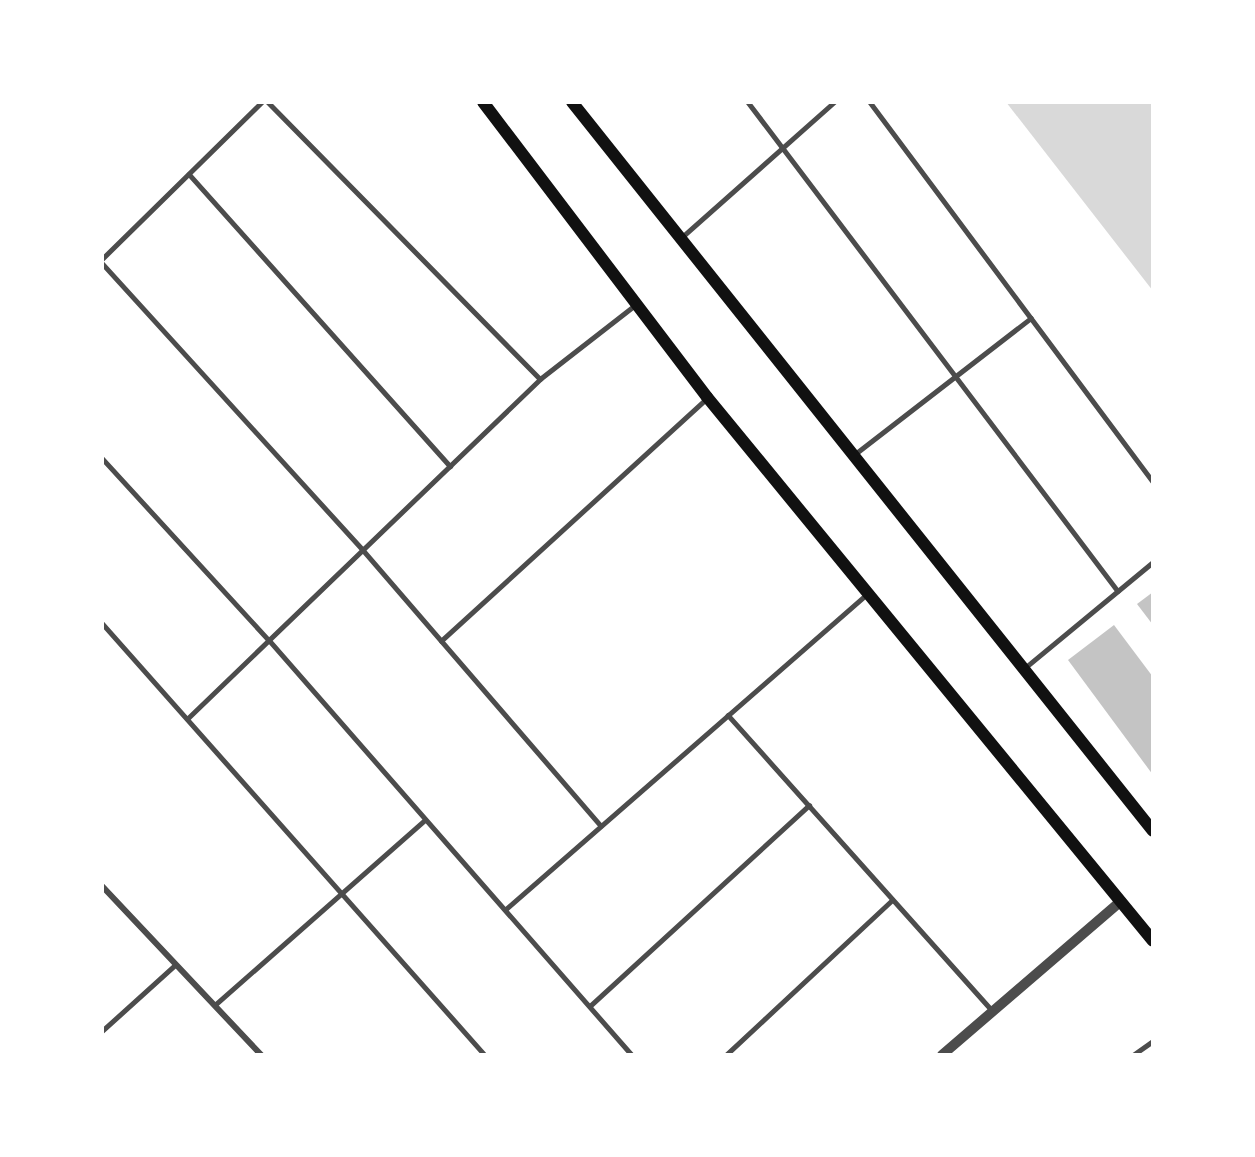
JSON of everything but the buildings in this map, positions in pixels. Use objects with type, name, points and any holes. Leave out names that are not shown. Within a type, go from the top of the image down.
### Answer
[{"type":"main road","points":[[483,102],[707,397],[1153,940]]},
{"type":"main road","points":[[572,102],[1022,670],[1153,831]]},
{"type":"street","points":[[102,886],[175,965],[216,1004],[261,1055]]},
{"type":"street","points":[[942,1055],[1120,901]]},
{"type":"lane","points":[[262,102],[102,261],[363,550],[601,826]]},
{"type":"lane","points":[[268,102],[540,379]]},
{"type":"lane","points":[[748,102],[1118,591]]},
{"type":"lane","points":[[680,239],[834,102]]},
{"type":"lane","points":[[870,102],[1153,482]]},
{"type":"lane","points":[[189,174],[450,466]]},
{"type":"lane","points":[[188,718],[540,379],[635,304]]},
{"type":"lane","points":[[852,456],[957,379],[1031,318]]},
{"type":"lane","points":[[441,641],[707,397]]},
{"type":"lane","points":[[102,458],[269,640],[633,1055]]},
{"type":"lane","points":[[1022,670],[1153,562]]},
{"type":"lane","points":[[506,909],[867,594]]},
{"type":"lane","points":[[102,622],[485,1055]]},
{"type":"lane","points":[[728,715],[993,1011]]},
{"type":"lane","points":[[590,1006],[809,805]]},
{"type":"lane","points":[[216,1004],[425,820]]},
{"type":"lane","points":[[726,1055],[892,900]]},
{"type":"lane","points":[[102,1031],[175,965]]},
{"type":"lane","points":[[1133,1055],[1153,1041]]},
{"type":"shaded area","points":[[1006,102],[1153,102],[1153,291]]}]
